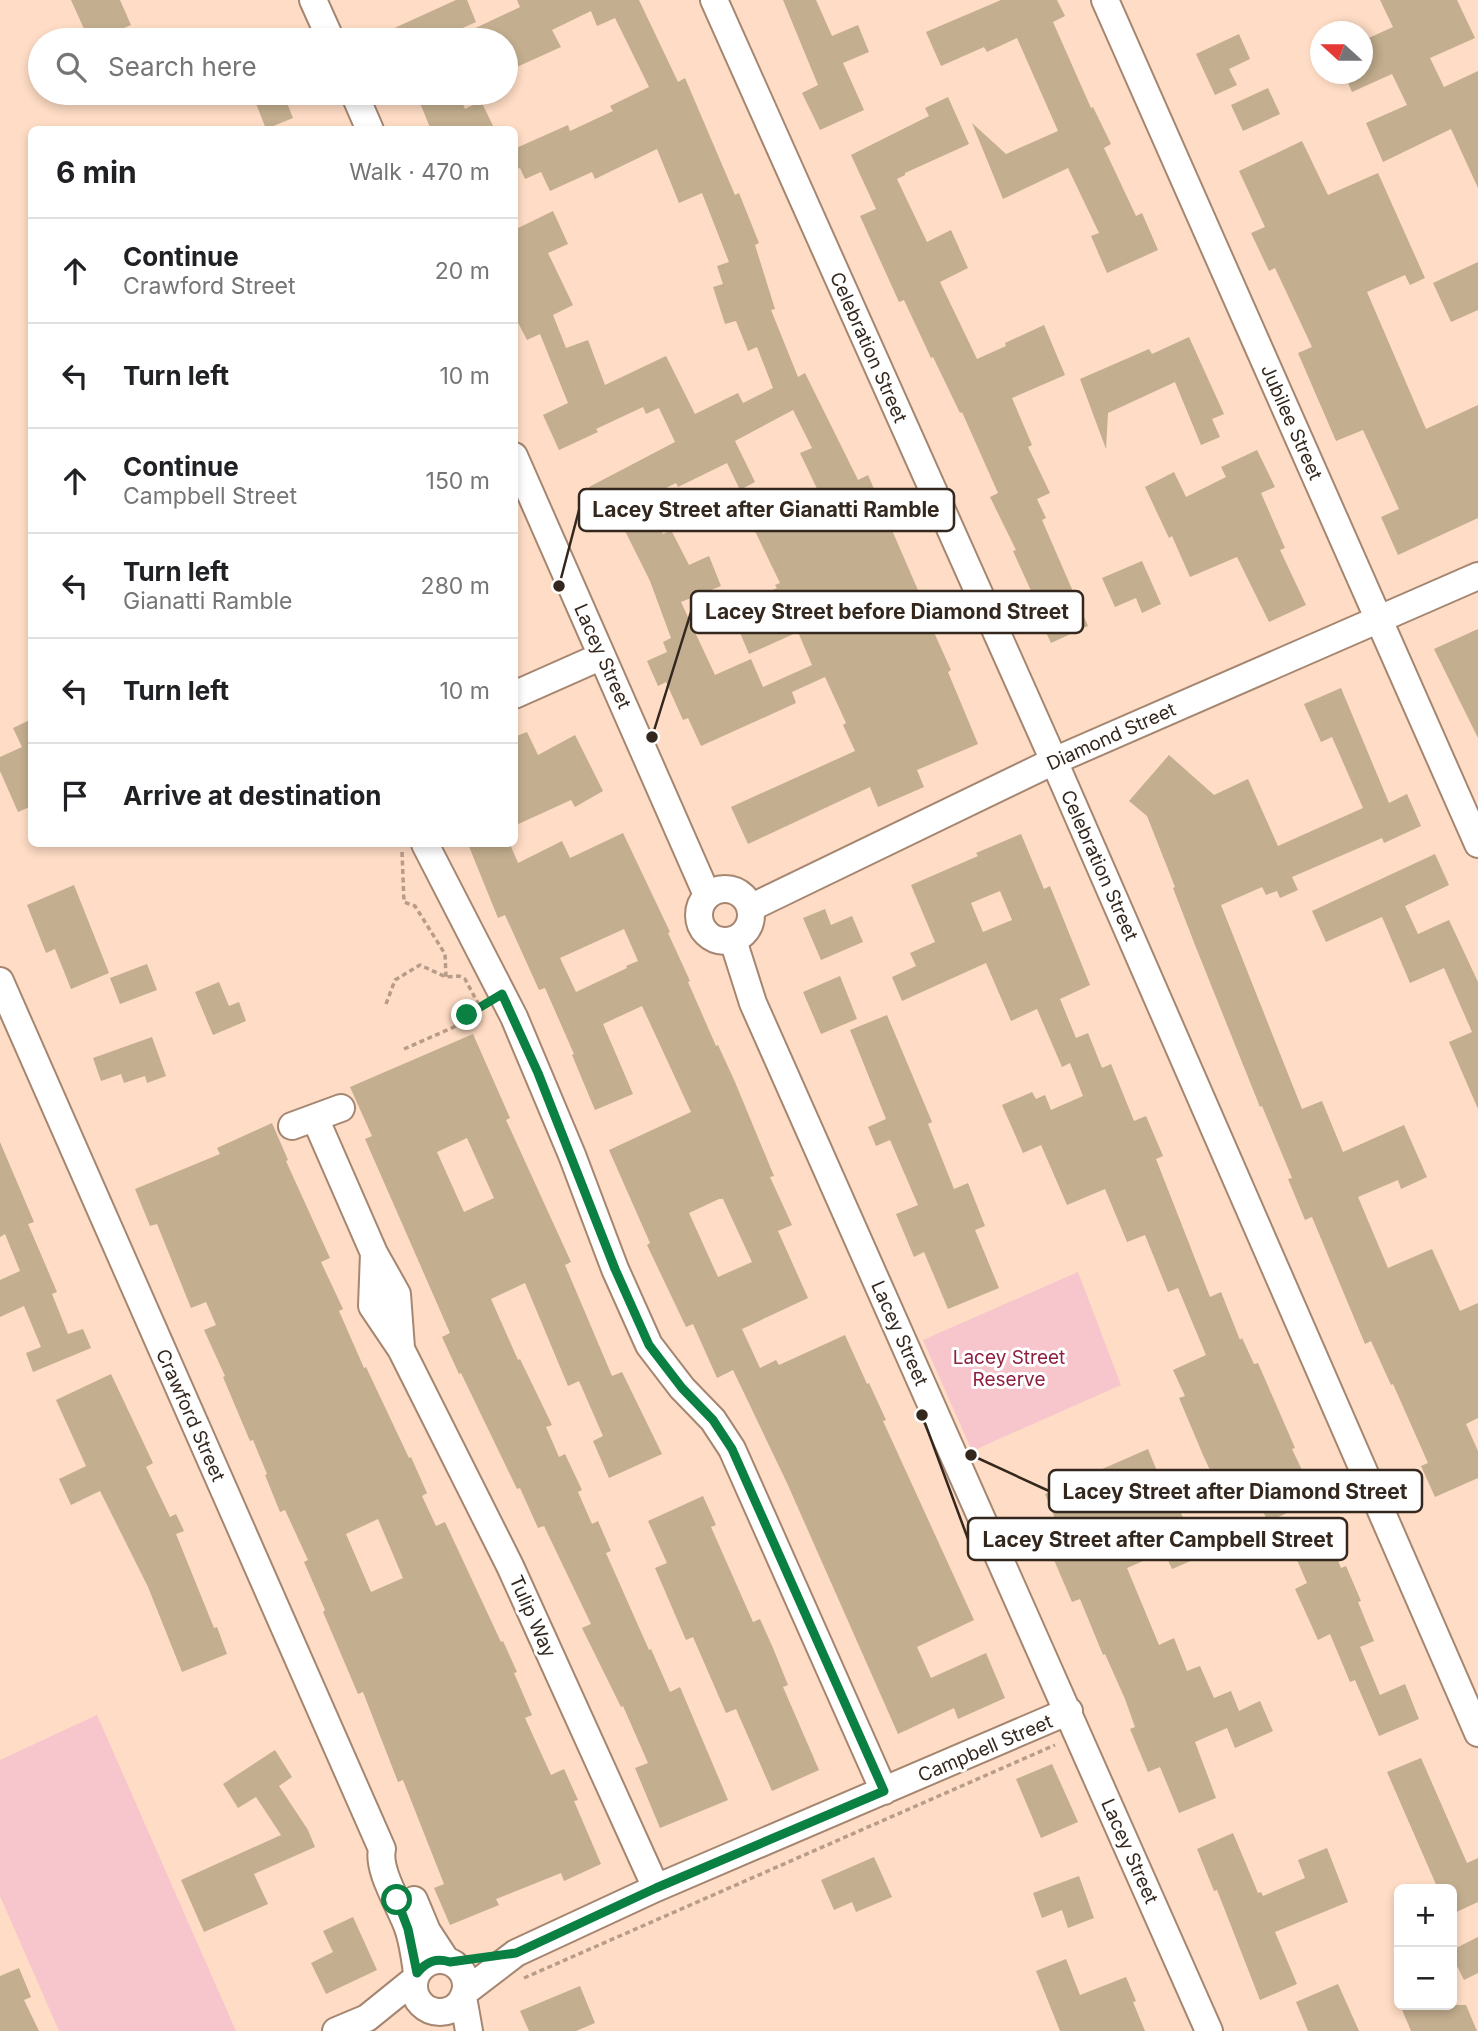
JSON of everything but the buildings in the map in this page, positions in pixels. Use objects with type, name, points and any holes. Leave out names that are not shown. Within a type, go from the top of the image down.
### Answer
[{"type":"street","points":[[313,0],[326,28]]},
{"type":"street","name":"Celebration Street","points":[[714,0],[1054,761],[1478,1733]]},
{"type":"street","name":"Jubilee Street","points":[[1105,0],[1478,844]]},
{"type":"street","points":[[359,105],[368,126]]},
{"type":"street","name":"Lacey Street","points":[[518,466],[707,895]]},
{"type":"street","name":"Diamond Street","points":[[750,908],[1054,761],[1478,576]]},
{"type":"street","points":[[518,693],[602,656]]},
{"type":"street","points":[[415,847],[502,994],[543,1084],[615,1269],[649,1345],[682,1388],[713,1420],[732,1449],[884,1791]]},
{"type":"street","points":[[725,888],[738,892],[746,900],[750,908],[750,920],[743,933],[733,940],[718,940],[706,933],[699,921],[699,909],[707,895],[725,888]]},
{"type":"street","name":"Lacey Street","points":[[733,940],[753,1003],[1209,2031]]},
{"type":"street","name":"Crawford Street","points":[[0,981],[382,1849],[388,1852],[396,1864],[427,1931],[448,1961]]},
{"type":"street","name":"Tulip Way","points":[[341,1108],[304,1122],[373,1253],[372,1306],[401,1349],[510,1566],[656,1888]]},
{"type":"street","name":"Campbell Street","points":[[464,1994],[516,1953],[656,1888],[884,1791],[1074,1723]]},
{"type":"street","name":"Crawford Street","points":[[382,1849],[380,1856],[408,1929],[416,1976]]},
{"type":"street","name":"Campbell Street","points":[[448,1961],[516,1953]]},
{"type":"street","points":[[337,2031],[367,2018],[430,1961],[448,1961],[464,1974],[469,2031]]},
{"type":"street","points":[[416,1976],[416,1997],[438,2018]]},
{"type":"street","points":[[367,2018],[438,2018],[453,2009],[464,1994]]},
{"type":"path","points":[[412,847],[402,856],[404,902],[415,906],[445,954],[446,977]]},
{"type":"path","points":[[386,1004],[395,980],[420,965],[446,977],[459,976],[465,979],[480,1007]]},
{"type":"path","points":[[404,1049],[454,1027],[502,994]]},
{"type":"path","points":[[515,1982],[1074,1723]]},
{"type":"green space","name":"Lacey Street Reserve","points":[[1078,1272],[1121,1385],[972,1451],[923,1340]]},
{"type":"green space","points":[[97,1715],[236,2031],[59,2031],[0,1896],[0,1760]]},
{"type":"place","name":"Lacey Street after Gianatti Ramble","points":[[559,586]]},
{"type":"place","name":"Lacey Street before Diamond Street","points":[[652,737]]},
{"type":"place","name":"Lacey Street after Campbell Street","points":[[922,1415]]},
{"type":"place","name":"Lacey Street after Diamond Street","points":[[971,1455]]},
{"type":"route","points":[[397,1900],[408,1929],[417,1973],[430,1961],[440,1959],[450,1962],[516,1953],[656,1888],[884,1791],[732,1449],[713,1420],[682,1388],[649,1345],[615,1269],[538,1073],[502,994],[467,1015]]}]
